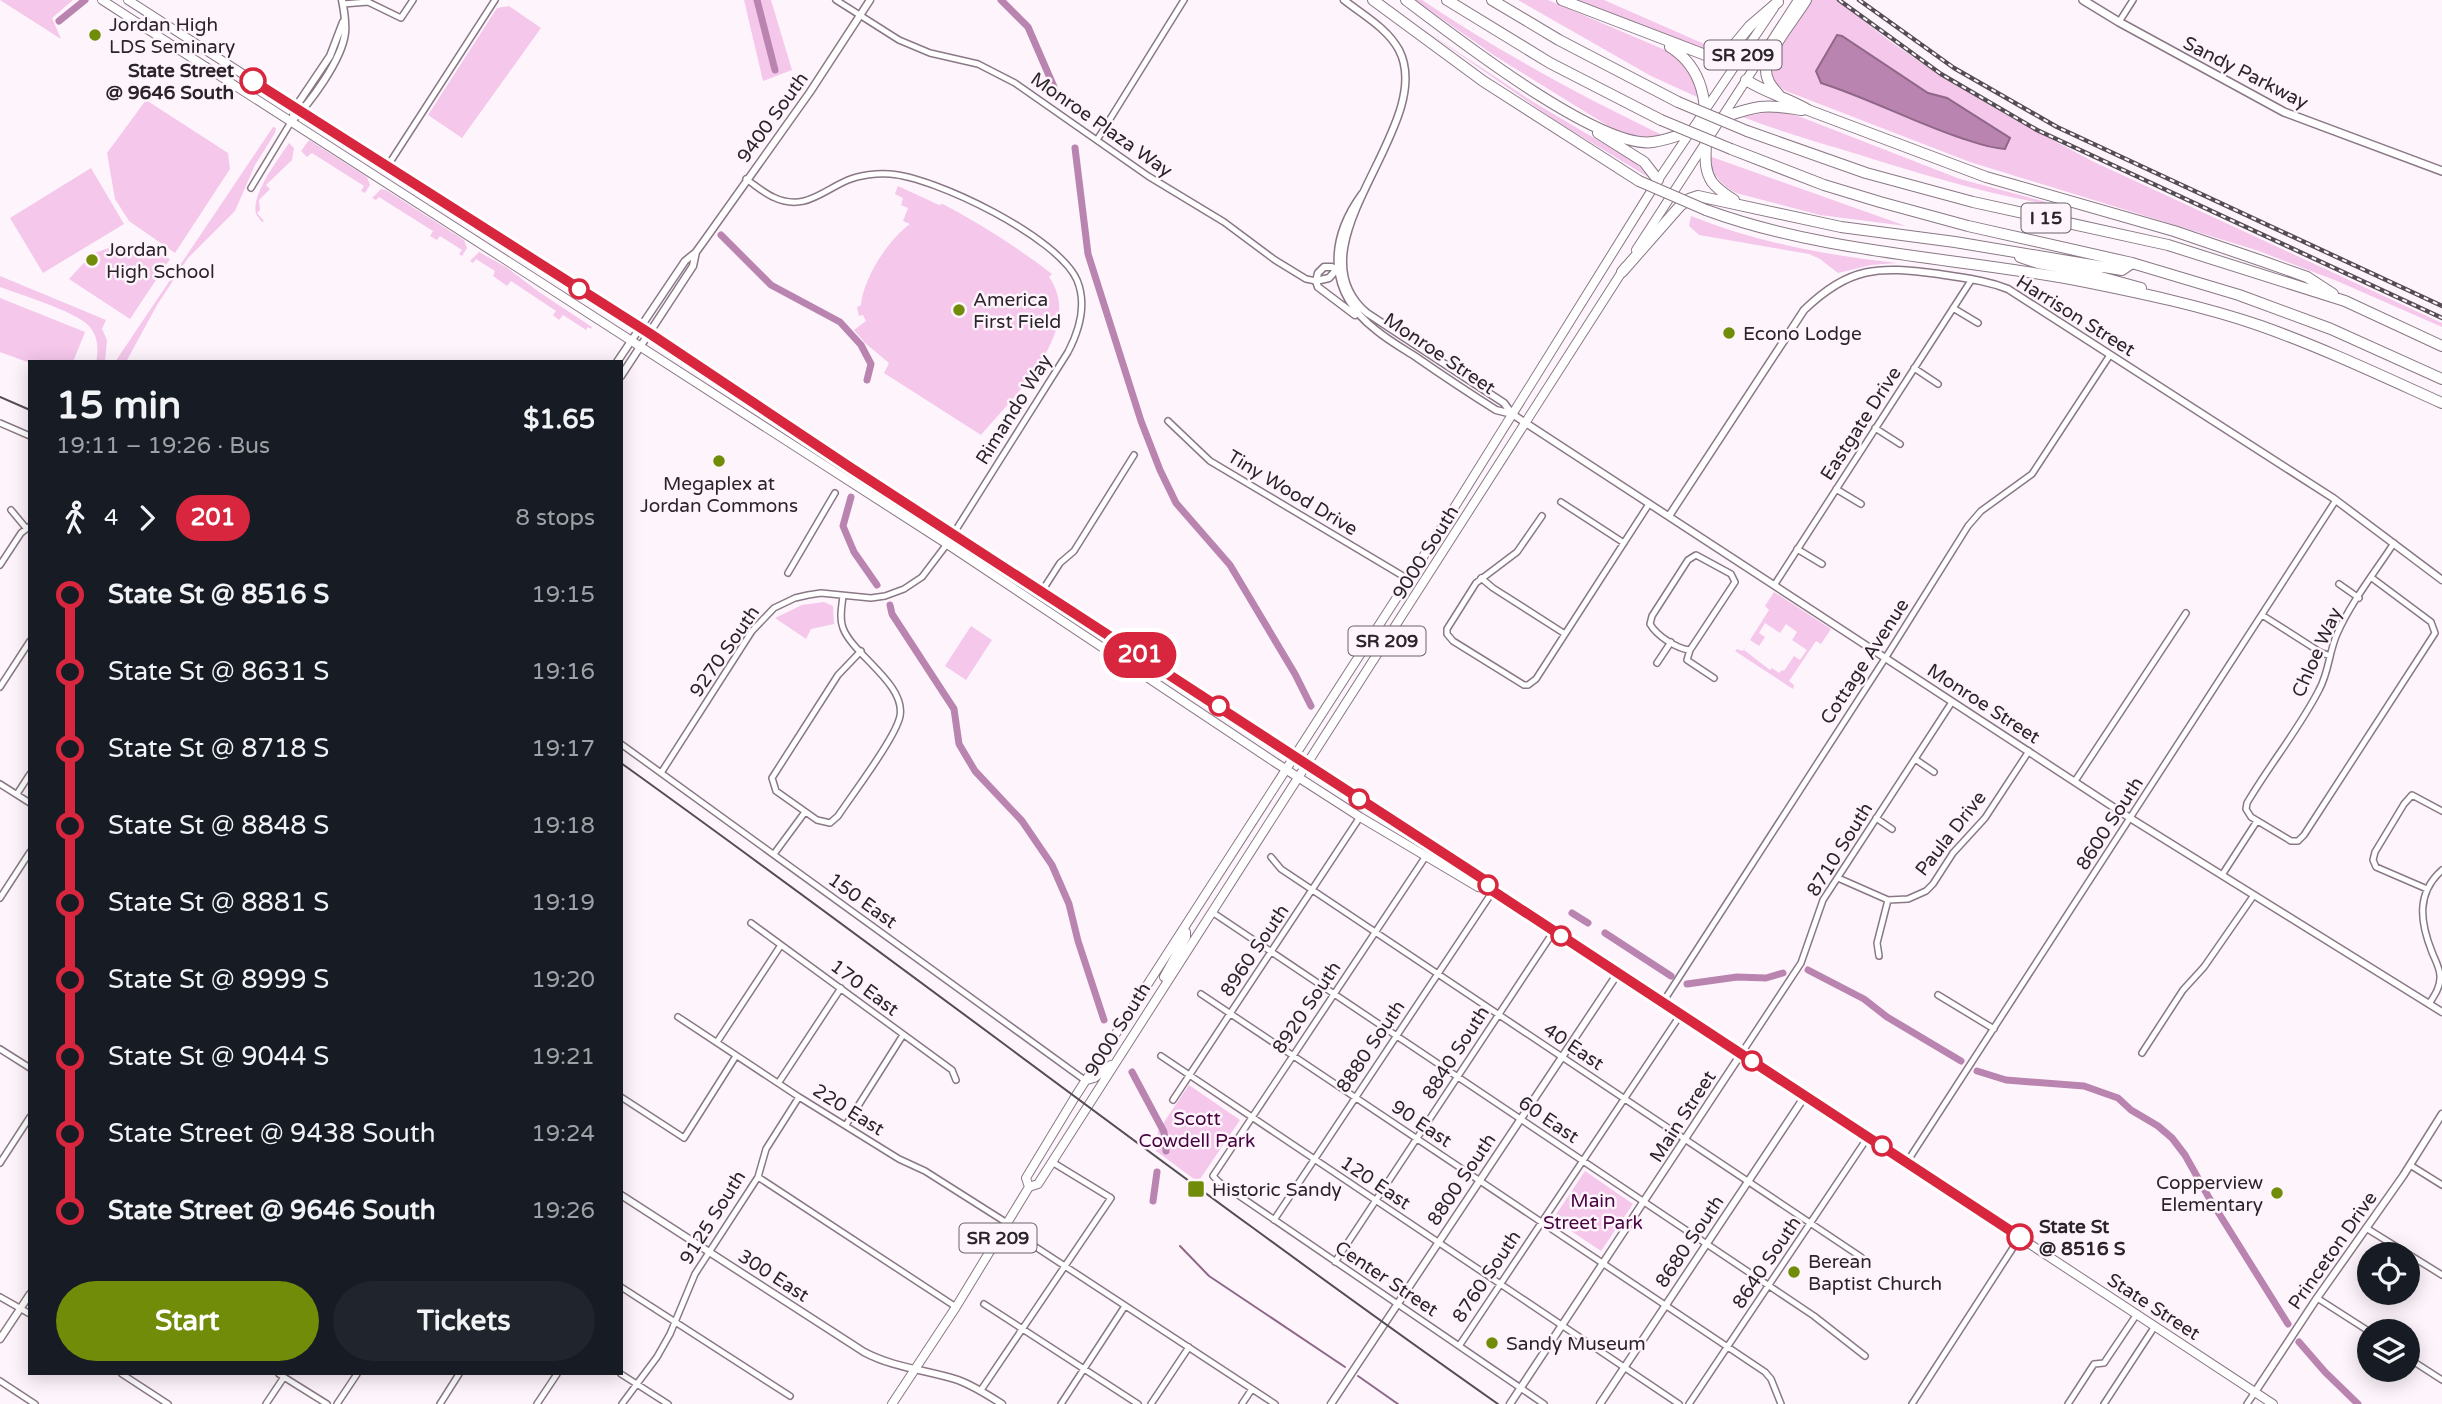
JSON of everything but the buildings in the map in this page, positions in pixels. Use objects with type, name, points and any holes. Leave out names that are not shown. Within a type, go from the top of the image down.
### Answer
[{"type":"highway","points":[[1373,0],[1493,88],[1639,181],[1706,210],[1817,242],[2078,281],[2203,308],[2327,351],[2442,403]]},
{"type":"highway","points":[[1406,0],[1515,79],[1644,162],[1658,180]]},
{"type":"highway","name":"I 15","points":[[1447,0],[1550,63],[1661,120],[1813,181],[1968,226],[2132,263],[2284,310],[2442,379]]},
{"type":"highway","name":"I 15","points":[[1492,0],[1559,40],[1678,102],[1747,131],[1866,173],[1973,202],[2168,246],[2345,301],[2442,346]]},
{"type":"highway","points":[[1562,0],[1700,55],[1717,56],[1730,50],[1750,26],[1779,1]]},
{"type":"highway","points":[[1780,96],[1768,80],[1766,69],[1773,52],[1806,0]]},
{"type":"highway","points":[[1626,26],[1673,49],[1688,61],[1697,74],[1706,110],[1705,163],[1712,182],[1738,204]]},
{"type":"highway","points":[[1746,80],[1808,110],[1986,177],[2161,227],[2307,277],[2345,301]]},
{"type":"highway","points":[[1584,122],[1625,140],[1637,142],[1671,139],[1721,118],[1766,107],[1808,110]]},
{"type":"highway","points":[[1622,272],[1689,199],[1703,196],[1841,228],[1997,248],[2122,270],[2132,263]]},
{"type":"highway","points":[[1997,248],[2038,263],[2075,270],[2216,308],[2231,316]]},
{"type":"main road","name":"State Street","points":[[102,0],[947,544],[1360,817],[1478,887],[1491,890],[2273,1404]]},
{"type":"main road","name":"State Street","points":[[128,0],[639,326],[1483,879],[1491,890]]},
{"type":"main road","name":"9000 South","points":[[892,1404],[956,1307],[1029,1187],[1038,1184],[1297,776],[1798,0]]},
{"type":"main road","name":"Sandy Parkway","points":[[2082,0],[2284,112],[2442,171]]},
{"type":"main road","name":"9000 South","points":[[1029,1187],[1026,1178],[1086,1081],[1408,579],[1658,180],[1779,1]]},
{"type":"main road","points":[[1160,990],[1170,964],[1186,937],[1183,929]]},
{"type":"main road","points":[[1086,1081],[1094,1078],[1116,1060]]},
{"type":"street","points":[[251,188],[298,110],[339,53],[345,33],[343,2],[368,2],[401,18],[414,0]]},
{"type":"street","points":[[387,167],[495,0]]},
{"type":"street","name":"Monroe Plaza Way","points":[[836,0],[883,31],[915,47],[986,67],[1015,83],[1159,183],[1224,222],[1275,260],[1316,281]]},
{"type":"street","name":"9400 South","points":[[618,360],[685,261],[696,252],[810,92],[870,0]]},
{"type":"street","points":[[1097,140],[1184,0]]},
{"type":"street","name":"Monroe Street","points":[[1344,0],[1390,37],[1402,57],[1406,78],[1402,108],[1351,222],[1345,258],[1348,284],[1360,306],[1504,403],[1512,414],[1952,702],[2130,818],[2442,1012]]},
{"type":"street","points":[[2119,22],[2133,0]]},
{"type":"street","name":"Rimando Way","points":[[746,179],[773,197],[796,202],[814,199],[849,180],[872,175],[904,176],[929,183],[995,213],[1043,243],[1072,272],[1078,282],[1082,313],[1073,341],[947,544]]},
{"type":"street","name":"Monroe Street","points":[[1362,194],[1341,233],[1338,249],[1337,270],[1346,298],[1357,313],[1376,330],[1499,412],[1512,414]]},
{"type":"street","name":"9400 South","points":[[623,373],[693,266],[696,252]]},
{"type":"street","points":[[1360,306],[1349,293],[1337,270],[1329,266],[1322,268],[1317,276],[1318,287],[1376,330]]},
{"type":"street","name":"Harrison Street","points":[[1669,516],[1792,326],[1818,297],[1847,278],[1877,269],[1907,270],[1972,279],[2008,289],[2336,500],[2442,580]]},
{"type":"street","points":[[1316,281],[1329,278],[1337,270]]},
{"type":"street","name":"Eastgate Drive","points":[[1775,584],[1972,279]]},
{"type":"street","points":[[1953,308],[1978,323]]},
{"type":"street","name":"Cottage Avenue","points":[[1663,1002],[1974,517],[2028,478],[2036,469],[2110,355]]},
{"type":"street","points":[[1914,368],[1938,384]]},
{"type":"street","name":"Tiny Wood Drive","points":[[1168,421],[1210,461],[1408,579]]},
{"type":"street","points":[[0,423],[28,435]]},
{"type":"street","points":[[1875,429],[1900,444]]},
{"type":"street","points":[[1042,592],[1060,563],[1074,551],[1134,456]]},
{"type":"street","points":[[1836,489],[1861,504]]},
{"type":"street","points":[[788,573],[835,494]]},
{"type":"street","name":"8600 South","points":[[1907,1162],[2336,500]]},
{"type":"street","points":[[1561,502],[1624,543]]},
{"type":"street","points":[[1542,516],[1517,552],[1481,578],[1448,624],[1447,634],[1453,641],[1520,684],[1528,685],[1536,679],[1649,504]]},
{"type":"street","points":[[0,565],[28,527],[11,510]]},
{"type":"street","name":"Chloe Way","points":[[2257,821],[2246,809],[2251,796],[2320,689],[2336,635],[2394,543]]},
{"type":"street","name":"9270 South","points":[[661,773],[752,631],[766,615],[783,603],[807,595],[871,598],[904,589],[922,577],[947,544]]},
{"type":"street","points":[[1797,549],[1822,564]]},
{"type":"street","points":[[1716,564],[1723,551]]},
{"type":"street","points":[[1690,650],[1683,649],[1655,632],[1650,624],[1652,616],[1692,556],[1700,556],[1731,574],[1735,583],[1690,650],[1687,660],[1714,678]]},
{"type":"street","points":[[1481,578],[1565,634]]},
{"type":"street","points":[[2222,875],[2257,821],[2286,838],[2298,841],[2433,637],[2435,629],[2431,622],[2372,578]]},
{"type":"street","points":[[2339,584],[2359,597]]},
{"type":"street","points":[[843,596],[842,628],[895,694],[899,702],[900,717],[838,816],[830,822],[821,822],[774,787],[774,772],[838,675],[860,651]]},
{"type":"street","points":[[2075,781],[2186,613]]},
{"type":"street","points":[[2262,615],[2330,656]]},
{"type":"street","points":[[1657,663],[1671,642]]},
{"type":"street","points":[[0,687],[28,644]]},
{"type":"street","name":"8710 South","points":[[1741,1054],[1801,963],[1819,909],[1952,702]]},
{"type":"street","name":"150 East","points":[[623,745],[1086,1081]]},
{"type":"street","name":"Paula Drive","points":[[1888,900],[1917,896],[1933,884],[1953,853],[1985,818],[2029,751]]},
{"type":"street","points":[[1915,760],[1934,772]]},
{"type":"street","points":[[17,794],[28,777]]},
{"type":"street","points":[[0,784],[28,802]]},
{"type":"street","points":[[2427,889],[2376,867],[2373,860],[2375,852],[2412,795],[2442,811]]},
{"type":"street","points":[[774,854],[805,812]]},
{"type":"street","name":"8960 South","points":[[1173,1100],[1360,817]]},
{"type":"street","points":[[1876,818],[1892,829]]},
{"type":"street","points":[[0,898],[28,855]]},
{"type":"street","name":"8920 South","points":[[1213,1176],[1426,856]]},
{"type":"street","name":"40 East","points":[[1271,858],[1312,890],[1861,1257]]},
{"type":"street","points":[[2429,1004],[2441,976],[2423,926],[2422,907],[2427,889],[2442,870]]},
{"type":"street","points":[[1838,878],[1888,900],[1877,943],[1879,956]]},
{"type":"street","name":"8880 South","points":[[1274,1220],[1491,890]]},
{"type":"street","points":[[2142,1053],[2183,990],[2204,967],[2254,895]]},
{"type":"street","name":"60 East","points":[[1212,912],[1769,1285],[1865,1356]]},
{"type":"street","name":"170 East","points":[[751,923],[952,1070],[956,1080]]},
{"type":"street","name":"8840 South","points":[[1335,1262],[1554,931]]},
{"type":"street","points":[[717,1042],[781,944]]},
{"type":"street","name":"8800 South","points":[[1331,1404],[1618,973]]},
{"type":"street","points":[[779,1082],[841,988]]},
{"type":"street","name":"90 East","points":[[1201,994],[1765,1372],[1771,1379],[1781,1404]]},
{"type":"street","points":[[1938,995],[1994,1029]]},
{"type":"street","name":"8760 South","points":[[1459,1346],[1681,1014]]},
{"type":"street","name":"220 East","points":[[678,1017],[799,1097],[1007,1223]]},
{"type":"street","points":[[846,1125],[903,1035]]},
{"type":"street","points":[[0,1049],[28,1067]]},
{"type":"street","name":"Main Street","points":[[1510,1404],[1741,1054]]},
{"type":"street","points":[[623,1101],[684,1138],[736,1056]]},
{"type":"street","name":"120 East","points":[[1161,1056],[1679,1404]]},
{"type":"street","name":"8680 South","points":[[1600,1404],[1805,1096]]},
{"type":"street","name":"9125 South","points":[[622,1404],[657,1357],[688,1286],[758,1177],[766,1149],[799,1097]]},
{"type":"street","name":"Princeton Drive","points":[[2247,1404],[2442,1114]]},
{"type":"street","points":[[0,1163],[28,1120]]},
{"type":"street","name":"8640 South","points":[[1689,1404],[1868,1137]]},
{"type":"street","points":[[981,1390],[1111,1198],[1051,1161]]},
{"type":"street","points":[[2410,1165],[2442,1185]]},
{"type":"street","name":"Center Street","points":[[1213,1176],[1544,1404]]},
{"type":"street","points":[[758,1177],[956,1307]]},
{"type":"street","name":"300 East","points":[[623,1196],[854,1346],[884,1362],[957,1380],[981,1390],[1002,1404]]},
{"type":"street","points":[[2366,1228],[2442,1275]]},
{"type":"street","points":[[1912,1404],[2020,1237]]},
{"type":"street","points":[[1022,1238],[1275,1404]]},
{"type":"street","points":[[623,1288],[790,1396]]},
{"type":"street","points":[[0,1297],[28,1313]]},
{"type":"street","points":[[0,1339],[28,1297]]},
{"type":"street","points":[[2317,1298],[2357,1324]]},
{"type":"street","points":[[985,1304],[1138,1404]]},
{"type":"street","points":[[1061,1404],[1125,1306]]},
{"type":"street","points":[[2068,1404],[2094,1364],[2104,1363],[2137,1314]]},
{"type":"street","points":[[2104,1404],[2155,1326]]},
{"type":"street","points":[[1151,1404],[1189,1348]]},
{"type":"street","points":[[2420,1366],[2442,1380]]},
{"type":"street","points":[[124,1375],[168,1404]]},
{"type":"street","points":[[337,1404],[356,1375]]},
{"type":"street","points":[[440,1404],[459,1375]]},
{"type":"street","points":[[537,1404],[556,1375]]},
{"type":"street","points":[[622,1375],[668,1404]]},
{"type":"street","points":[[266,1404],[281,1376],[327,1404]]},
{"type":"street","points":[[0,1381],[35,1404]]},
{"type":"street","points":[[1242,1404],[1252,1389]]},
{"type":"green space","points":[[0,0],[73,0],[52,18],[61,39]]},
{"type":"green space","points":[[744,0],[771,0],[792,70],[763,81]]},
{"type":"green space","points":[[1415,0],[1422,0],[1539,72],[1662,135],[1647,138],[1618,132],[1495,56]]},
{"type":"green space","points":[[1518,0],[1548,0],[1665,50],[1687,69],[1694,82],[1697,97],[1651,76]]},
{"type":"green space","points":[[1579,0],[1604,0],[1718,50],[1713,53]]},
{"type":"green space","points":[[1812,0],[1837,0],[1941,76],[2092,161],[2442,323],[2442,327],[2337,281],[2256,250],[1970,162],[1786,91],[1773,80],[1772,68]]},
{"type":"green space","points":[[509,6],[541,28],[462,138],[428,115],[497,8]]},
{"type":"green space","points":[[1420,27],[1530,100],[1636,163],[1648,177],[1556,121]]},
{"type":"green space","points":[[146,100],[228,153],[230,169],[175,253],[129,221],[115,199],[107,153]]},
{"type":"green space","points":[[1774,111],[1793,114],[1960,179],[2046,204],[1929,176],[1743,117]]},
{"type":"green space","points":[[273,127],[276,128],[255,165],[235,211],[188,258],[157,305],[127,360],[116,360]]},
{"type":"green space","points":[[309,140],[367,177],[370,185],[365,193],[361,191],[364,186],[312,153],[307,157],[301,151]]},
{"type":"green space","points":[[289,143],[294,148],[292,160],[266,185],[270,189],[259,200],[260,210],[257,213],[264,221],[262,222],[256,214],[261,187]]},
{"type":"green space","points":[[1709,156],[1906,226],[1820,215],[1736,193],[1718,178]]},
{"type":"green space","points":[[91,168],[124,224],[43,273],[10,218]]},
{"type":"green space","name":"America First Field","points":[[898,186],[939,205],[943,204],[985,228],[1052,274],[1049,277],[1058,297],[1059,318],[1052,340],[1027,382],[981,435],[884,373],[889,363],[854,330],[866,321],[863,315],[859,316],[857,307],[861,305],[872,271],[894,239],[910,224],[903,221],[908,208],[901,205],[903,198],[895,194]]},
{"type":"green space","points":[[381,189],[464,240],[467,248],[462,256],[459,254],[462,250],[440,236],[437,240],[430,236],[433,231],[379,197],[376,200],[372,198]]},
{"type":"green space","points":[[1691,216],[1741,234],[1792,247],[1897,263],[1871,265],[1838,273],[1809,254],[1699,235],[1689,226]]},
{"type":"green space","points":[[117,245],[143,245],[170,259],[130,319],[69,279],[92,254]]},
{"type":"green space","points":[[479,252],[506,267],[592,327],[591,329],[588,327],[586,330],[563,315],[559,320],[553,315],[556,311],[511,281],[507,286],[493,276],[495,271],[476,259],[473,263],[470,261]]},
{"type":"green space","points":[[0,276],[106,320],[102,329],[107,340],[105,360],[96,360],[97,342],[94,333],[81,320],[60,309],[0,287]]},
{"type":"green space","points":[[0,298],[85,332],[74,360],[28,360],[28,362],[0,352]]},
{"type":"green space","points":[[1774,592],[1831,629],[1821,644],[1816,641],[1789,681],[1794,685],[1793,689],[1735,651],[1743,651],[1769,610],[1765,606]],"holes":[[[1765,623],[1780,633],[1786,624],[1797,632],[1792,640],[1807,650],[1800,660],[1794,656],[1784,671],[1779,673],[1772,668],[1770,670],[1744,650],[1750,640],[1759,646],[1765,637],[1759,633]]]},
{"type":"green space","points":[[824,602],[833,606],[834,624],[811,629],[806,639],[775,618],[802,605]]},
{"type":"green space","points":[[971,626],[992,640],[966,680],[945,666]]},
{"type":"green space","name":"Scott Cowdell Park","points":[[1189,1085],[1240,1120],[1198,1182],[1156,1151],[1158,1131]]},
{"type":"green space","name":"Main Street Park","points":[[1585,1171],[1633,1204],[1601,1251],[1553,1219]]},
{"type":"shaded area","points":[[1837,35],[1928,93],[1947,98],[2010,138],[2005,149],[1958,137],[1821,83],[1816,71]]},
{"type":"waterway","points":[[59,21],[85,0]]},
{"type":"waterway","points":[[757,0],[775,70]]},
{"type":"waterway","points":[[1001,0],[1028,27],[1054,87]]},
{"type":"waterway","points":[[1075,148],[1088,254],[1141,421],[1160,470],[1176,503],[1230,565],[1311,706]]},
{"type":"waterway","points":[[721,235],[771,285],[840,322],[861,345],[871,364],[867,380]]},
{"type":"waterway","points":[[851,497],[843,526],[854,552],[877,585]]},
{"type":"waterway","points":[[890,605],[892,614],[954,709],[959,744],[975,771],[1022,821],[1052,865],[1069,904],[1104,1020]]},
{"type":"waterway","points":[[1572,913],[1588,923]]},
{"type":"waterway","points":[[1605,933],[1671,976]]},
{"type":"waterway","points":[[1808,970],[1864,999],[1887,1017],[1961,1061]]},
{"type":"waterway","points":[[1687,984],[1737,977],[1766,978],[1783,973]]},
{"type":"waterway","points":[[1977,1071],[2006,1080],[2084,1086],[2118,1098],[2131,1110],[2158,1126],[2185,1155],[2288,1324]]},
{"type":"waterway","points":[[1132,1072],[1164,1132],[1166,1151]]},
{"type":"waterway","points":[[1153,1201],[1157,1172]]},
{"type":"waterway","points":[[1180,1246],[1209,1276],[1345,1367]]},
{"type":"waterway","points":[[2299,1342],[2358,1404]]},
{"type":"waterway","points":[[1358,1376],[1398,1404]]},
{"type":"tram line","points":[[0,397],[28,409]]},
{"type":"tram line","points":[[623,764],[1277,1246],[1498,1404]]},
{"type":"railway","points":[[1839,0],[1941,74],[2037,130],[2442,318]]},
{"type":"railway","points":[[1859,0],[1954,68],[2057,127],[2442,306]]},
{"type":"bus line","name":"201","points":[[253,81],[649,333],[851,468],[1483,879],[1493,891],[2020,1237]]},
{"type":"place","name":"Jordan High LDS Seminary","points":[[95,35]]},
{"type":"place","name":"State Street @ 9646 South","points":[[253,81]]},
{"type":"place","name":"Jordan High School","points":[[92,260]]},
{"type":"place","name":"America First Field","points":[[959,310]]},
{"type":"place","name":"Econo Lodge","points":[[1729,333]]},
{"type":"place","name":"Megaplex at Jordan Commons","points":[[719,461]]},
{"type":"place","name":"Historic Sandy","points":[[1196,1189]]},
{"type":"place","name":"Copperview Elementary","points":[[2277,1193]]},
{"type":"place","name":"State St @ 8516 S","points":[[2020,1237]]},
{"type":"place","name":"Berean Baptist Church","points":[[1794,1272]]},
{"type":"place","name":"Sandy Museum","points":[[1492,1343]]}]
